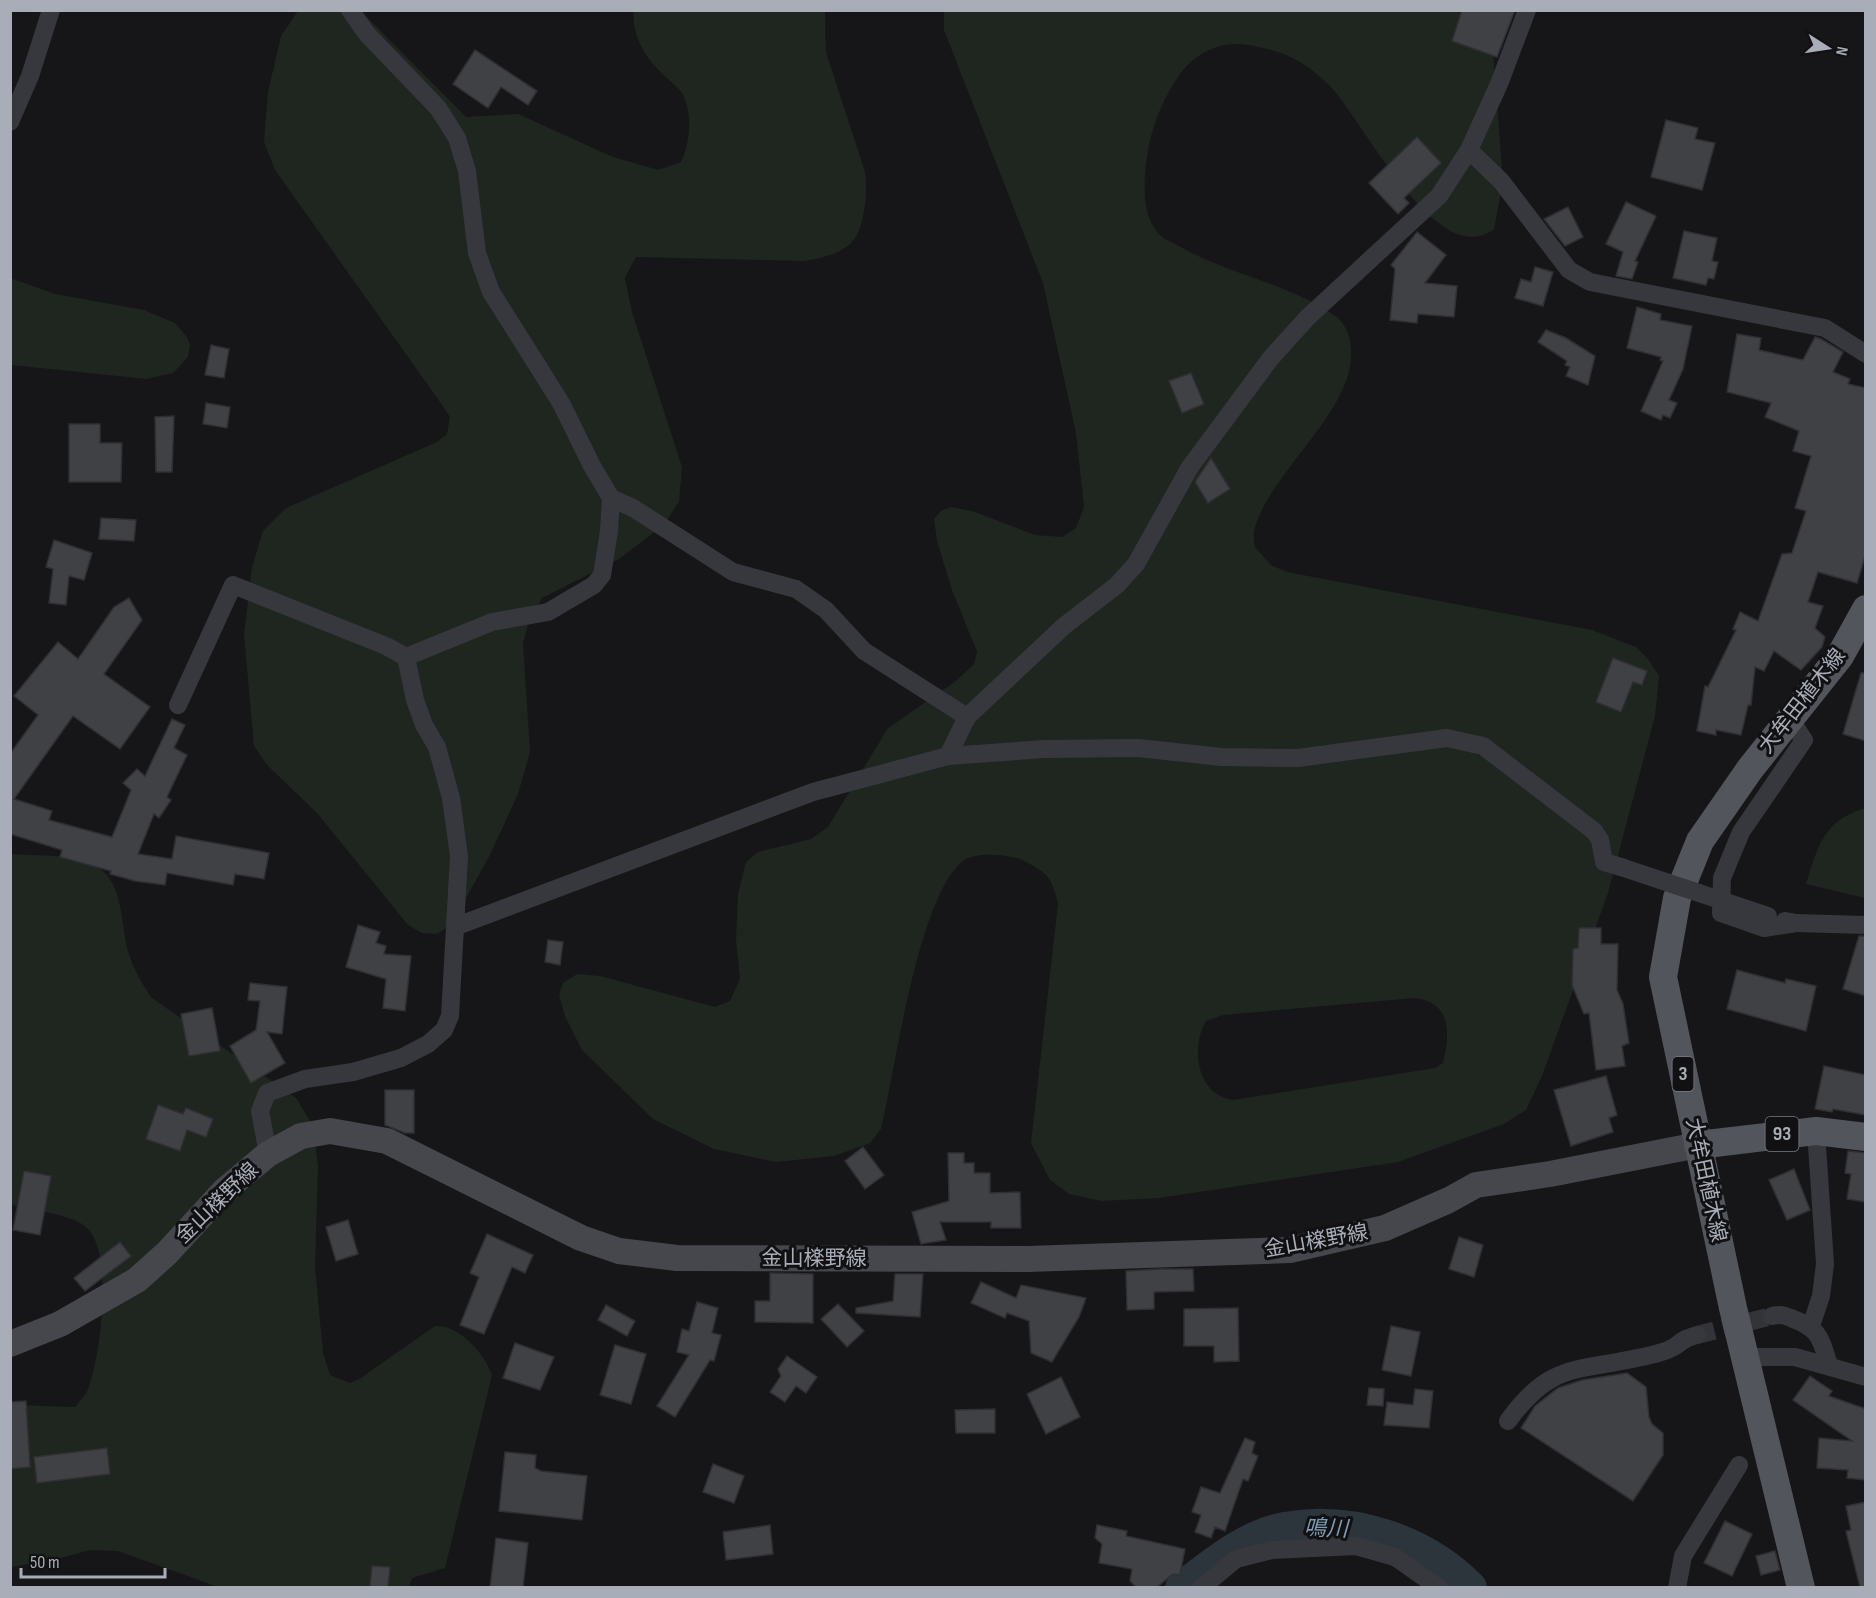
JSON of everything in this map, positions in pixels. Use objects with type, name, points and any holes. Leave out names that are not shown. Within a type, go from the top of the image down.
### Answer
[{"type":"main road","name":"大牟田植木線","points":[[1802,1587],[1745,1357],[1663,977],[1677,898],[1700,841],[1750,769],[1840,656],[1866,609]]},
{"type":"main road","name":"金山檪野線","points":[[10,1344],[60,1324],[137,1280],[166,1253],[224,1191],[268,1154],[300,1136],[330,1131],[387,1141],[580,1238],[619,1251],[677,1258],[1028,1259],[1290,1250],[1385,1228],[1449,1200],[1476,1185],[1550,1174],[1698,1145]]},
{"type":"main road","name":"93","points":[[1698,1145],[1816,1131],[1866,1137]]},
{"type":"street","points":[[10,122],[30,76],[51,10]]},
{"type":"street","points":[[350,10],[367,34],[438,108],[457,138],[467,171],[477,253],[491,292],[561,403],[592,466],[611,498],[609,531],[602,575],[594,585],[548,612],[492,622],[406,657]]},
{"type":"street","points":[[948,756],[967,717],[1064,626],[1124,578],[1136,564],[1196,459],[1270,358],[1307,318],[1439,196],[1469,150],[1499,84],[1527,10]]},
{"type":"street","points":[[1469,150],[1501,181],[1569,270],[1590,282],[1825,328],[1866,354]]},
{"type":"street","points":[[611,498],[633,508],[733,572],[796,589],[826,610],[864,651],[967,717]]},
{"type":"street","points":[[178,705],[233,585],[386,646],[406,657],[415,700],[424,725],[436,747],[451,798],[459,856],[457,926],[450,1016],[444,1030],[428,1044],[401,1058],[353,1072],[305,1080],[267,1093],[260,1111],[268,1154]]},
{"type":"street","points":[[1790,719],[1804,740],[1741,832],[1722,879],[1720,913],[1764,928],[1796,923],[1866,925]]},
{"type":"street","points":[[457,926],[813,792],[948,756],[1046,749],[1138,748],[1221,757],[1298,758],[1447,738],[1483,746],[1594,831],[1600,840],[1604,862],[1768,916],[1796,923]]},
{"type":"street","points":[[1811,1326],[1821,1296],[1825,1264],[1816,1131]]},
{"type":"street","points":[[1772,1316],[1779,1314],[1811,1326],[1821,1340],[1829,1365]]},
{"type":"street","points":[[1508,1421],[1524,1399],[1556,1374],[1638,1358],[1676,1346],[1682,1339],[1697,1335]]},
{"type":"street","points":[[1745,1357],[1795,1357],[1866,1377]]},
{"type":"street","points":[[1677,1587],[1683,1556],[1739,1465]]},
{"type":"street","points":[[1201,1587],[1236,1559],[1272,1550],[1356,1546],[1395,1557],[1439,1587]]},
{"type":"shaded area","points":[[357,10],[364,14],[466,117],[518,114],[613,157],[658,170],[681,162],[687,146],[688,111],[682,93],[653,64],[642,48],[635,30],[634,11],[825,11],[826,52],[866,180],[866,198],[860,228],[852,242],[842,250],[830,255],[804,261],[636,257],[625,278],[632,312],[682,467],[679,501],[665,524],[619,559],[542,598],[530,618],[523,643],[530,752],[518,794],[490,855],[451,925],[437,934],[422,933],[408,925],[317,813],[268,766],[254,746],[244,635],[252,567],[263,531],[286,508],[437,442],[447,434],[450,417],[275,170],[264,142],[268,92],[281,36],[298,11]]},
{"type":"shaded area","points":[[944,11],[1490,11],[1503,182],[1494,229],[1471,237],[1448,229],[1424,210],[1401,184],[1341,99],[1327,83],[1291,57],[1249,45],[1228,45],[1209,50],[1192,61],[1178,77],[1159,112],[1151,136],[1146,162],[1145,191],[1150,221],[1163,237],[1217,264],[1279,287],[1319,306],[1338,318],[1349,335],[1350,365],[1343,388],[1330,412],[1279,481],[1255,527],[1255,547],[1271,565],[1287,572],[1592,630],[1636,647],[1648,659],[1659,676],[1655,716],[1608,893],[1542,1076],[1526,1110],[1504,1124],[1398,1162],[1159,1198],[1101,1201],[1069,1194],[1050,1180],[1031,1143],[1058,904],[1054,888],[1044,873],[1019,859],[995,855],[979,855],[966,859],[949,877],[935,905],[911,984],[881,1129],[870,1143],[834,1156],[776,1162],[714,1149],[653,1119],[582,1050],[565,1016],[559,995],[563,983],[577,974],[600,976],[715,1007],[730,1001],[740,979],[736,940],[738,894],[746,862],[758,852],[811,839],[828,827],[888,728],[956,681],[974,664],[977,652],[952,590],[937,541],[934,519],[941,511],[951,507],[972,511],[1035,535],[1062,537],[1076,528],[1084,507],[1076,433],[1043,283],[944,30]],"holes":[[[1414,998],[1426,1001],[1442,1012],[1447,1030],[1443,1063],[1435,1068],[1233,1100],[1211,1089],[1200,1069],[1198,1044],[1201,1032],[1206,1021],[1223,1015]]]},
{"type":"shaded area","points":[[10,278],[55,294],[144,310],[175,323],[190,344],[188,357],[173,373],[147,379],[11,365]]},
{"type":"shaded area","points":[[1865,808],[1865,898],[1806,884],[1814,858],[1824,837],[1840,820]]},
{"type":"shaded area","points":[[11,854],[79,859],[100,869],[115,889],[133,966],[152,998],[296,1098],[310,1121],[315,1140],[318,1167],[315,1267],[323,1353],[330,1375],[350,1383],[359,1379],[435,1326],[453,1330],[462,1335],[484,1358],[492,1375],[445,1568],[412,1578],[409,1587],[221,1588],[118,1551],[90,1550],[49,1561],[11,1567],[11,1405],[75,1407],[84,1396],[93,1374],[97,1354],[102,1282],[96,1242],[88,1229],[73,1219],[11,1204]]},
{"type":"building","points":[[1462,10],[1515,10],[1497,57],[1452,41]]},
{"type":"building","points":[[475,50],[537,91],[528,105],[501,87],[488,108],[453,84]]},
{"type":"building","points":[[1666,120],[1698,128],[1695,139],[1715,143],[1702,190],[1651,177]]},
{"type":"building","points":[[1417,137],[1441,163],[1404,198],[1409,203],[1398,214],[1369,183]]},
{"type":"building","points":[[1626,202],[1656,216],[1635,261],[1638,262],[1632,279],[1616,276],[1623,252],[1606,244]]},
{"type":"building","points":[[1568,207],[1583,237],[1565,246],[1544,219]]},
{"type":"building","points":[[1684,231],[1717,238],[1712,261],[1718,262],[1714,279],[1708,278],[1706,285],[1673,278]]},
{"type":"building","points":[[1417,232],[1446,255],[1425,283],[1457,286],[1454,317],[1418,314],[1417,323],[1390,320],[1395,269],[1391,265]]},
{"type":"building","points":[[1535,267],[1553,272],[1543,306],[1515,298],[1521,279],[1531,282]]},
{"type":"building","points":[[1637,307],[1661,314],[1660,320],[1692,326],[1683,369],[1669,400],[1677,403],[1670,418],[1663,415],[1661,420],[1641,411],[1663,361],[1660,360],[1661,357],[1627,348]]},
{"type":"building","points":[[1546,330],[1566,338],[1595,356],[1588,385],[1566,376],[1570,367],[1565,365],[1567,361],[1538,342]]},
{"type":"building","points":[[1737,334],[1761,338],[1759,350],[1803,360],[1815,337],[1821,339],[1843,352],[1833,372],[1850,379],[1848,384],[1866,388],[1866,553],[1857,583],[1818,572],[1808,602],[1823,606],[1815,628],[1825,637],[1822,647],[1801,670],[1774,651],[1764,671],[1755,667],[1751,705],[1748,705],[1741,735],[1716,730],[1716,735],[1697,731],[1705,686],[1708,687],[1736,630],[1733,629],[1740,612],[1758,621],[1782,554],[1792,553],[1806,511],[1795,508],[1811,456],[1793,451],[1799,431],[1765,417],[1771,403],[1727,392]]},
{"type":"building","points":[[211,345],[229,349],[224,378],[205,375]]},
{"type":"building","points":[[1191,373],[1204,404],[1182,413],[1169,381]]},
{"type":"building","points":[[206,403],[230,407],[227,428],[203,424]]},
{"type":"building","points":[[174,416],[172,472],[156,472],[155,417]]},
{"type":"building","points":[[69,424],[100,424],[100,443],[122,443],[121,482],[69,482]]},
{"type":"building","points":[[1211,458],[1230,489],[1208,503],[1195,482]]},
{"type":"building","points":[[101,518],[136,520],[134,541],[99,539]]},
{"type":"building","points":[[54,540],[92,553],[84,580],[69,576],[66,605],[49,603],[53,569],[46,567]]},
{"type":"building","points":[[129,598],[142,620],[104,674],[150,707],[120,749],[73,716],[14,799],[52,811],[49,820],[112,837],[131,790],[123,783],[137,769],[145,776],[172,719],[185,725],[174,748],[187,755],[167,797],[171,800],[159,818],[154,814],[138,854],[172,859],[176,836],[269,853],[264,879],[235,874],[233,885],[167,873],[165,885],[135,881],[110,874],[111,871],[60,857],[62,850],[10,834],[10,754],[38,715],[14,696],[58,642],[78,659],[114,607]]},
{"type":"building","points":[[1613,658],[1647,671],[1642,685],[1633,682],[1621,712],[1596,702]]},
{"type":"building","points":[[1861,673],[1866,673],[1866,741],[1843,734]]},
{"type":"building","points":[[358,925],[380,932],[376,943],[386,946],[384,954],[411,956],[405,1011],[383,1008],[386,979],[346,967]]},
{"type":"building","points":[[1579,928],[1601,928],[1601,944],[1618,944],[1617,990],[1623,1004],[1629,1043],[1622,1046],[1625,1066],[1596,1070],[1589,1013],[1584,1014],[1572,985],[1573,949],[1578,948]]},
{"type":"building","points":[[1859,936],[1866,936],[1866,996],[1843,989]]},
{"type":"building","points":[[548,940],[563,942],[560,965],[545,962]]},
{"type":"building","points":[[1737,970],[1785,983],[1786,979],[1816,986],[1806,1031],[1727,1009]]},
{"type":"building","points":[[250,983],[287,987],[282,1034],[267,1032],[285,1063],[251,1083],[230,1046],[256,1030],[260,1001],[248,1000]]},
{"type":"building","points":[[212,1008],[220,1051],[189,1056],[181,1014]]},
{"type":"building","points":[[1824,1066],[1866,1075],[1866,1115],[1833,1109],[1832,1112],[1815,1109]]},
{"type":"building","points":[[1606,1076],[1617,1115],[1609,1118],[1613,1132],[1571,1146],[1554,1090]]},
{"type":"building","points":[[385,1090],[414,1090],[414,1133],[405,1133],[385,1125]]},
{"type":"building","points":[[158,1105],[183,1114],[186,1108],[213,1119],[206,1137],[187,1130],[180,1151],[146,1139]]},
{"type":"building","points":[[863,1147],[884,1175],[865,1189],[845,1161]]},
{"type":"building","points":[[1848,1151],[1866,1153],[1866,1202],[1847,1199],[1851,1174],[1845,1173]]},
{"type":"building","points":[[948,1153],[964,1153],[964,1163],[974,1163],[974,1173],[990,1173],[990,1193],[1020,1192],[1021,1228],[991,1228],[991,1222],[940,1222],[946,1240],[921,1244],[912,1212],[949,1201]]},
{"type":"building","points":[[1794,1169],[1810,1210],[1787,1220],[1769,1180]]},
{"type":"building","points":[[24,1171],[51,1176],[40,1235],[13,1230]]},
{"type":"building","points":[[348,1220],[358,1254],[336,1261],[326,1227]]},
{"type":"building","points":[[487,1234],[533,1255],[525,1273],[512,1267],[484,1334],[460,1325],[479,1277],[470,1273]]},
{"type":"building","points":[[1459,1237],[1483,1245],[1474,1277],[1449,1269]]},
{"type":"building","points":[[120,1242],[131,1256],[85,1291],[74,1278]]},
{"type":"building","points":[[1193,1269],[1194,1291],[1154,1292],[1154,1309],[1127,1310],[1126,1271]]},
{"type":"building","points":[[770,1273],[813,1274],[813,1323],[755,1322],[755,1301],[770,1301]]},
{"type":"building","points":[[895,1274],[923,1274],[920,1317],[856,1313],[856,1308],[893,1301]]},
{"type":"building","points":[[981,1282],[1016,1298],[1021,1285],[1086,1298],[1079,1317],[1052,1362],[1031,1353],[1029,1321],[1007,1313],[1005,1318],[971,1303]]},
{"type":"building","points":[[697,1302],[718,1308],[712,1333],[721,1335],[714,1361],[710,1360],[675,1417],[657,1406],[689,1355],[677,1352],[682,1329],[689,1331]]},
{"type":"building","points":[[838,1304],[864,1331],[847,1347],[821,1319]]},
{"type":"building","points":[[606,1305],[635,1321],[627,1336],[598,1320]]},
{"type":"building","points":[[1238,1308],[1239,1361],[1214,1362],[1214,1346],[1184,1346],[1184,1309]]},
{"type":"building","points":[[1391,1326],[1420,1332],[1411,1376],[1382,1370]]},
{"type":"building","points":[[515,1343],[554,1357],[540,1390],[503,1378]]},
{"type":"building","points":[[615,1345],[646,1354],[631,1404],[600,1395]]},
{"type":"building","points":[[787,1356],[817,1377],[806,1393],[796,1386],[785,1402],[770,1392],[781,1376],[778,1369]]},
{"type":"building","points":[[1627,1373],[1646,1387],[1649,1417],[1652,1424],[1663,1433],[1663,1455],[1633,1501],[1521,1428],[1535,1406],[1558,1388],[1582,1380]]},
{"type":"building","points":[[1810,1376],[1832,1391],[1829,1396],[1866,1409],[1866,1480],[1847,1478],[1848,1470],[1817,1468],[1819,1438],[1852,1441],[1793,1400]]},
{"type":"building","points":[[1061,1377],[1080,1417],[1046,1434],[1027,1394]]},
{"type":"building","points":[[1369,1388],[1384,1389],[1383,1406],[1367,1405]]},
{"type":"building","points":[[1415,1389],[1433,1391],[1429,1428],[1384,1425],[1387,1402],[1413,1405]]},
{"type":"building","points":[[26,1401],[30,1467],[10,1469],[10,1402]]},
{"type":"building","points":[[995,1409],[995,1433],[956,1433],[955,1410]]},
{"type":"building","points":[[1245,1438],[1255,1442],[1252,1453],[1258,1456],[1248,1481],[1243,1479],[1225,1531],[1215,1527],[1211,1538],[1195,1532],[1201,1515],[1192,1512],[1201,1487],[1220,1493]]},
{"type":"building","points":[[107,1448],[110,1474],[37,1483],[34,1457]]},
{"type":"building","points":[[505,1452],[536,1455],[535,1468],[541,1471],[587,1476],[582,1520],[499,1511]]},
{"type":"building","points":[[713,1464],[744,1476],[734,1503],[703,1492]]},
{"type":"building","points":[[1866,1502],[1866,1587],[1860,1587],[1846,1531],[1851,1530],[1846,1506]]},
{"type":"building","points":[[1725,1521],[1752,1534],[1732,1576],[1704,1563]]},
{"type":"building","points":[[770,1525],[773,1554],[726,1560],[723,1532]]},
{"type":"building","points":[[1097,1525],[1127,1531],[1126,1536],[1185,1549],[1180,1575],[1173,1574],[1157,1587],[1136,1587],[1130,1581],[1132,1569],[1099,1563],[1102,1544],[1095,1538]]},
{"type":"building","points":[[496,1538],[528,1543],[523,1587],[490,1587]]},
{"type":"building","points":[[1775,1551],[1780,1570],[1761,1575],[1756,1556]]},
{"type":"building","points":[[372,1566],[390,1567],[388,1587],[370,1587]]},
{"type":"waterway","name":"鳴川","points":[[1182,1588],[1230,1552],[1257,1538],[1285,1529],[1310,1526],[1335,1526],[1360,1530],[1408,1545],[1451,1571],[1470,1588]]},
{"type":"tunnel","points":[[1697,1335],[1772,1316]]}]
